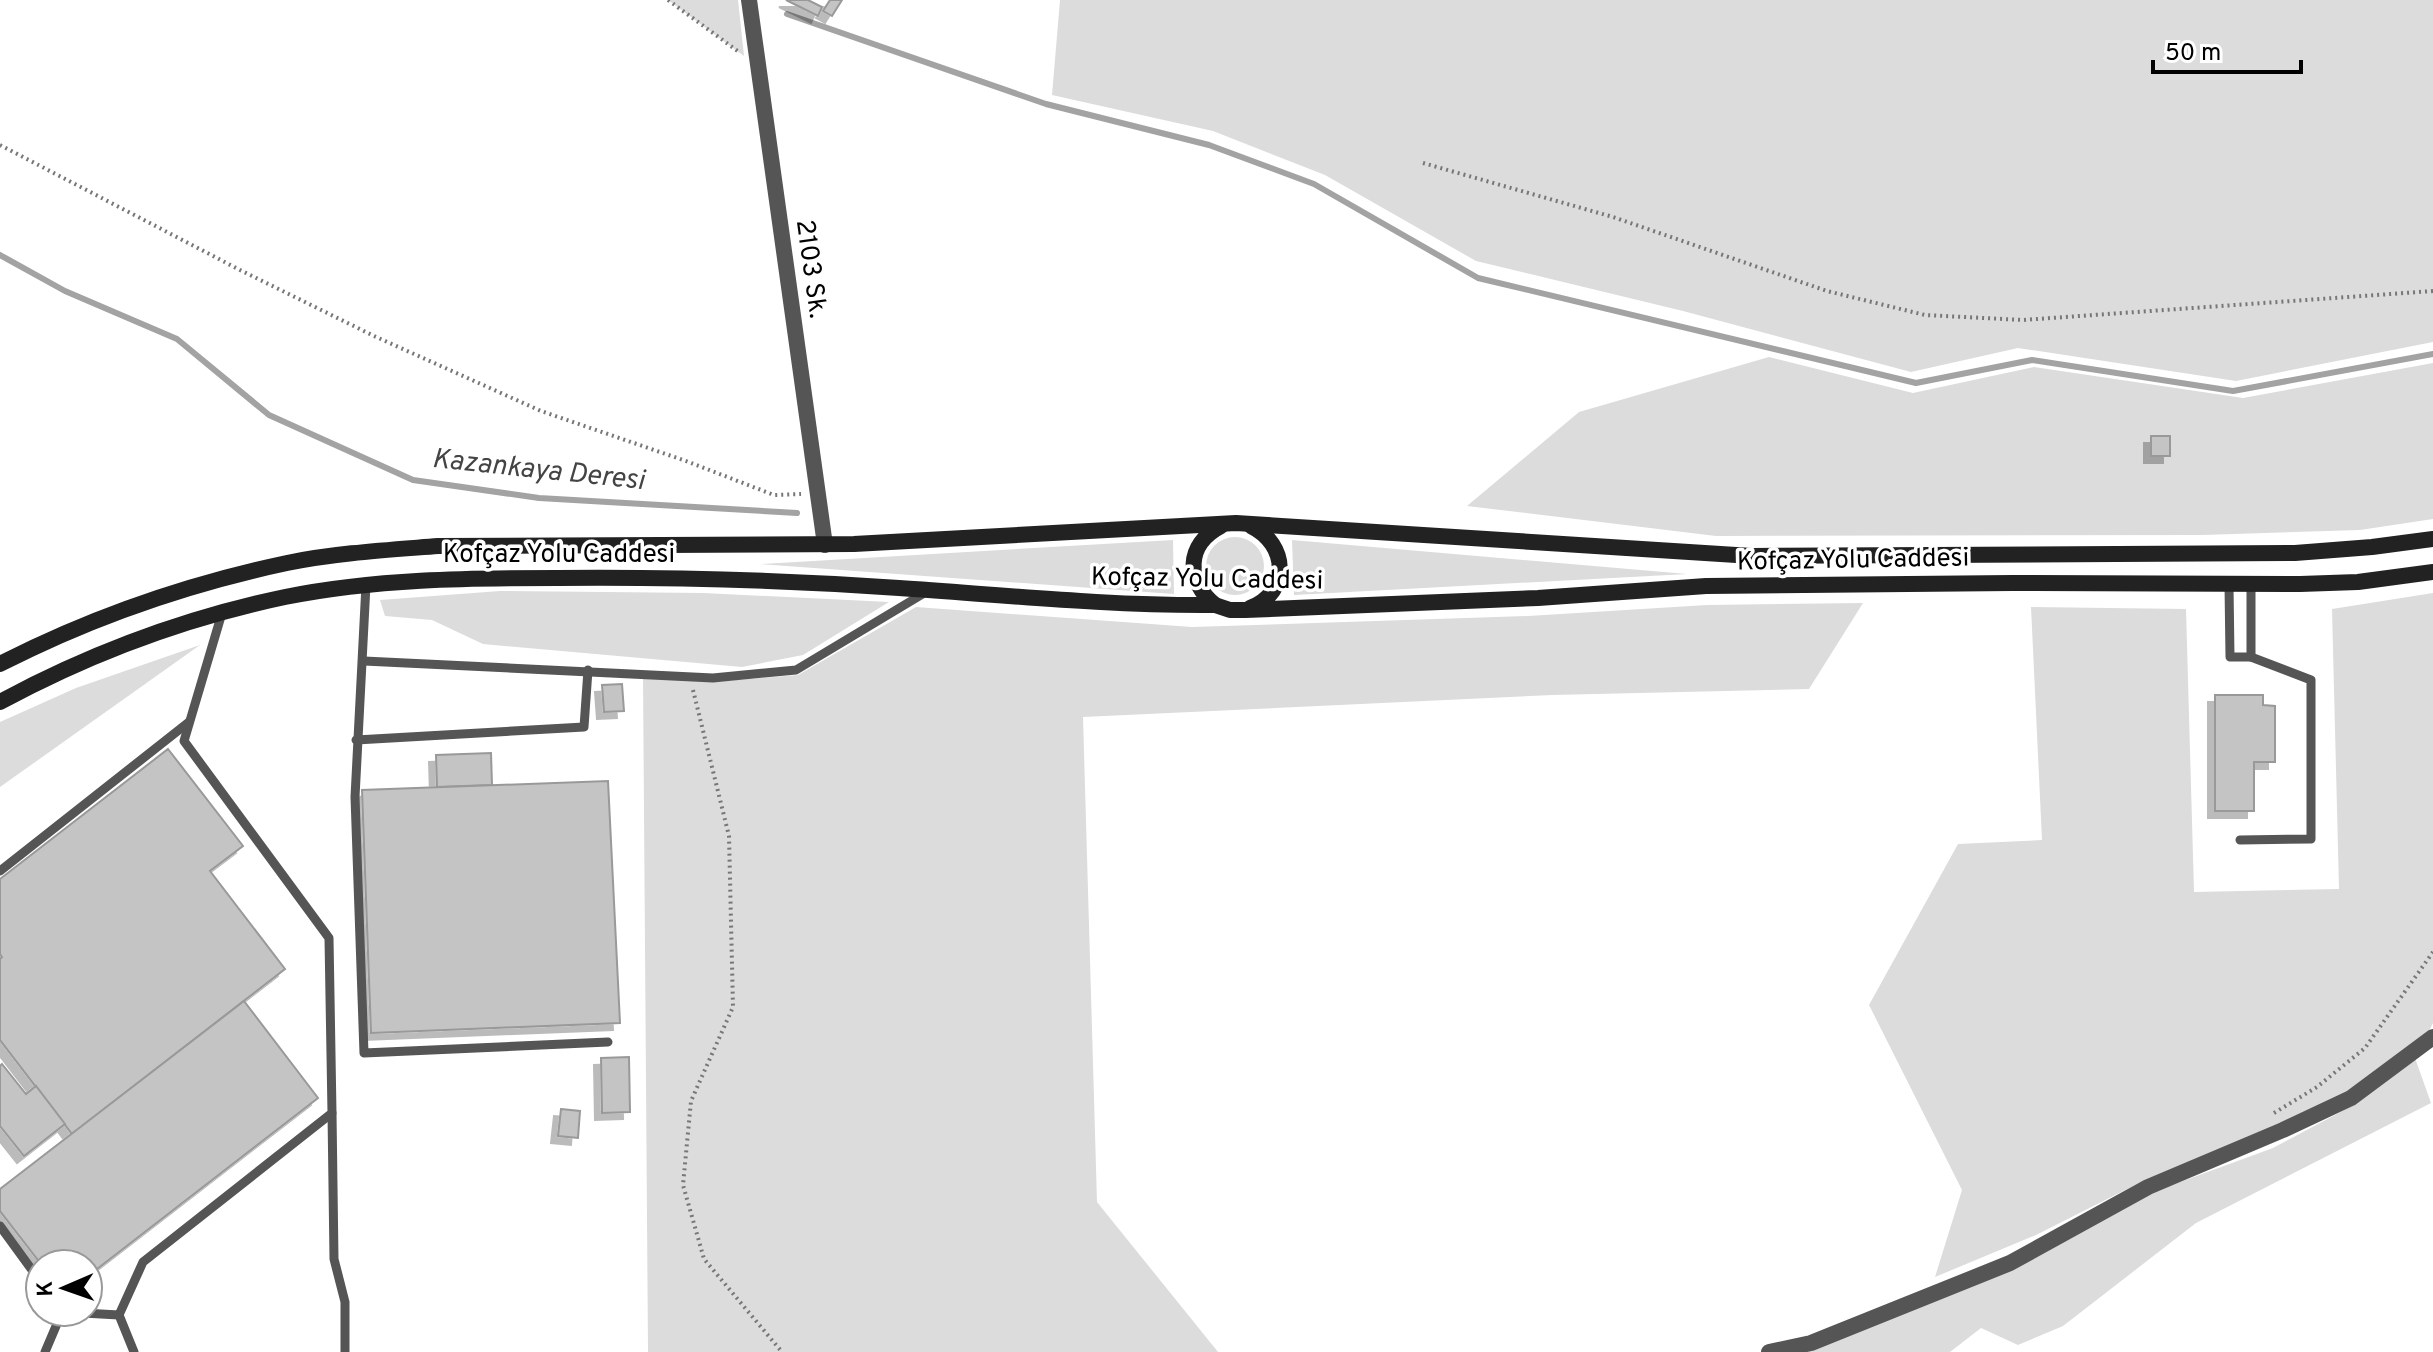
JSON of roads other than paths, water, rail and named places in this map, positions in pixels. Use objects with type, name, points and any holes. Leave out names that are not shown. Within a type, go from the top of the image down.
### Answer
[{"type":"main road","name":"Kofçaz Yolu Caddesi","points":[[0,664],[75,630],[226,577],[303,560],[438,546],[825,545],[1236,523],[1752,556],[2295,553],[2433,539]]},
{"type":"main road","points":[[1215,605],[1204,596],[1196,583],[1193,568],[1201,542],[1223,525]]},
{"type":"main road","points":[[1245,610],[1259,605],[1270,595],[1278,582],[1281,567],[1272,541],[1263,531],[1250,525]]},
{"type":"main road","name":"Kofçaz Yolu Caddesi","points":[[0,702],[132,641],[285,597],[366,585],[489,578],[691,578],[1082,601],[1215,605],[1230,610],[1245,610],[1522,599],[1706,586],[2012,583],[2229,585],[2358,582],[2433,572]]},
{"type":"street","name":"2103 Sk.","points":[[749,0],[825,545]]},
{"type":"street","points":[[1769,1352],[1811,1343],[2010,1263],[2148,1187],[2351,1098],[2433,1037]]},
{"type":"lane","points":[[2251,584],[2251,657]]},
{"type":"lane","points":[[366,585],[355,797],[364,1053],[608,1042]]},
{"type":"lane","points":[[2229,585],[2230,657],[2251,657],[2311,680],[2311,839],[2240,840]]},
{"type":"lane","points":[[364,661],[713,678],[796,670],[930,590]]},
{"type":"lane","points":[[222,613],[184,741],[329,938],[334,1259],[345,1302],[345,1352]]},
{"type":"lane","points":[[356,740],[584,727],[588,670]]},
{"type":"lane","points":[[0,871],[190,721]]},
{"type":"lane","points":[[134,1352],[119,1315],[143,1262],[332,1113]]},
{"type":"lane","points":[[0,1226],[24,1259]]},
{"type":"lane","points":[[104,1314],[119,1315]]},
{"type":"lane","points":[[45,1352],[56,1328]]},
{"type":"waterway","points":[[787,14],[1046,104],[1209,145],[1314,184],[1478,278],[1916,383],[2032,360],[2233,391],[2433,354]]},
{"type":"waterway","name":"Kazankaya Deresi","points":[[0,255],[65,291],[177,339],[269,415],[413,480],[539,498],[797,513]]}]
